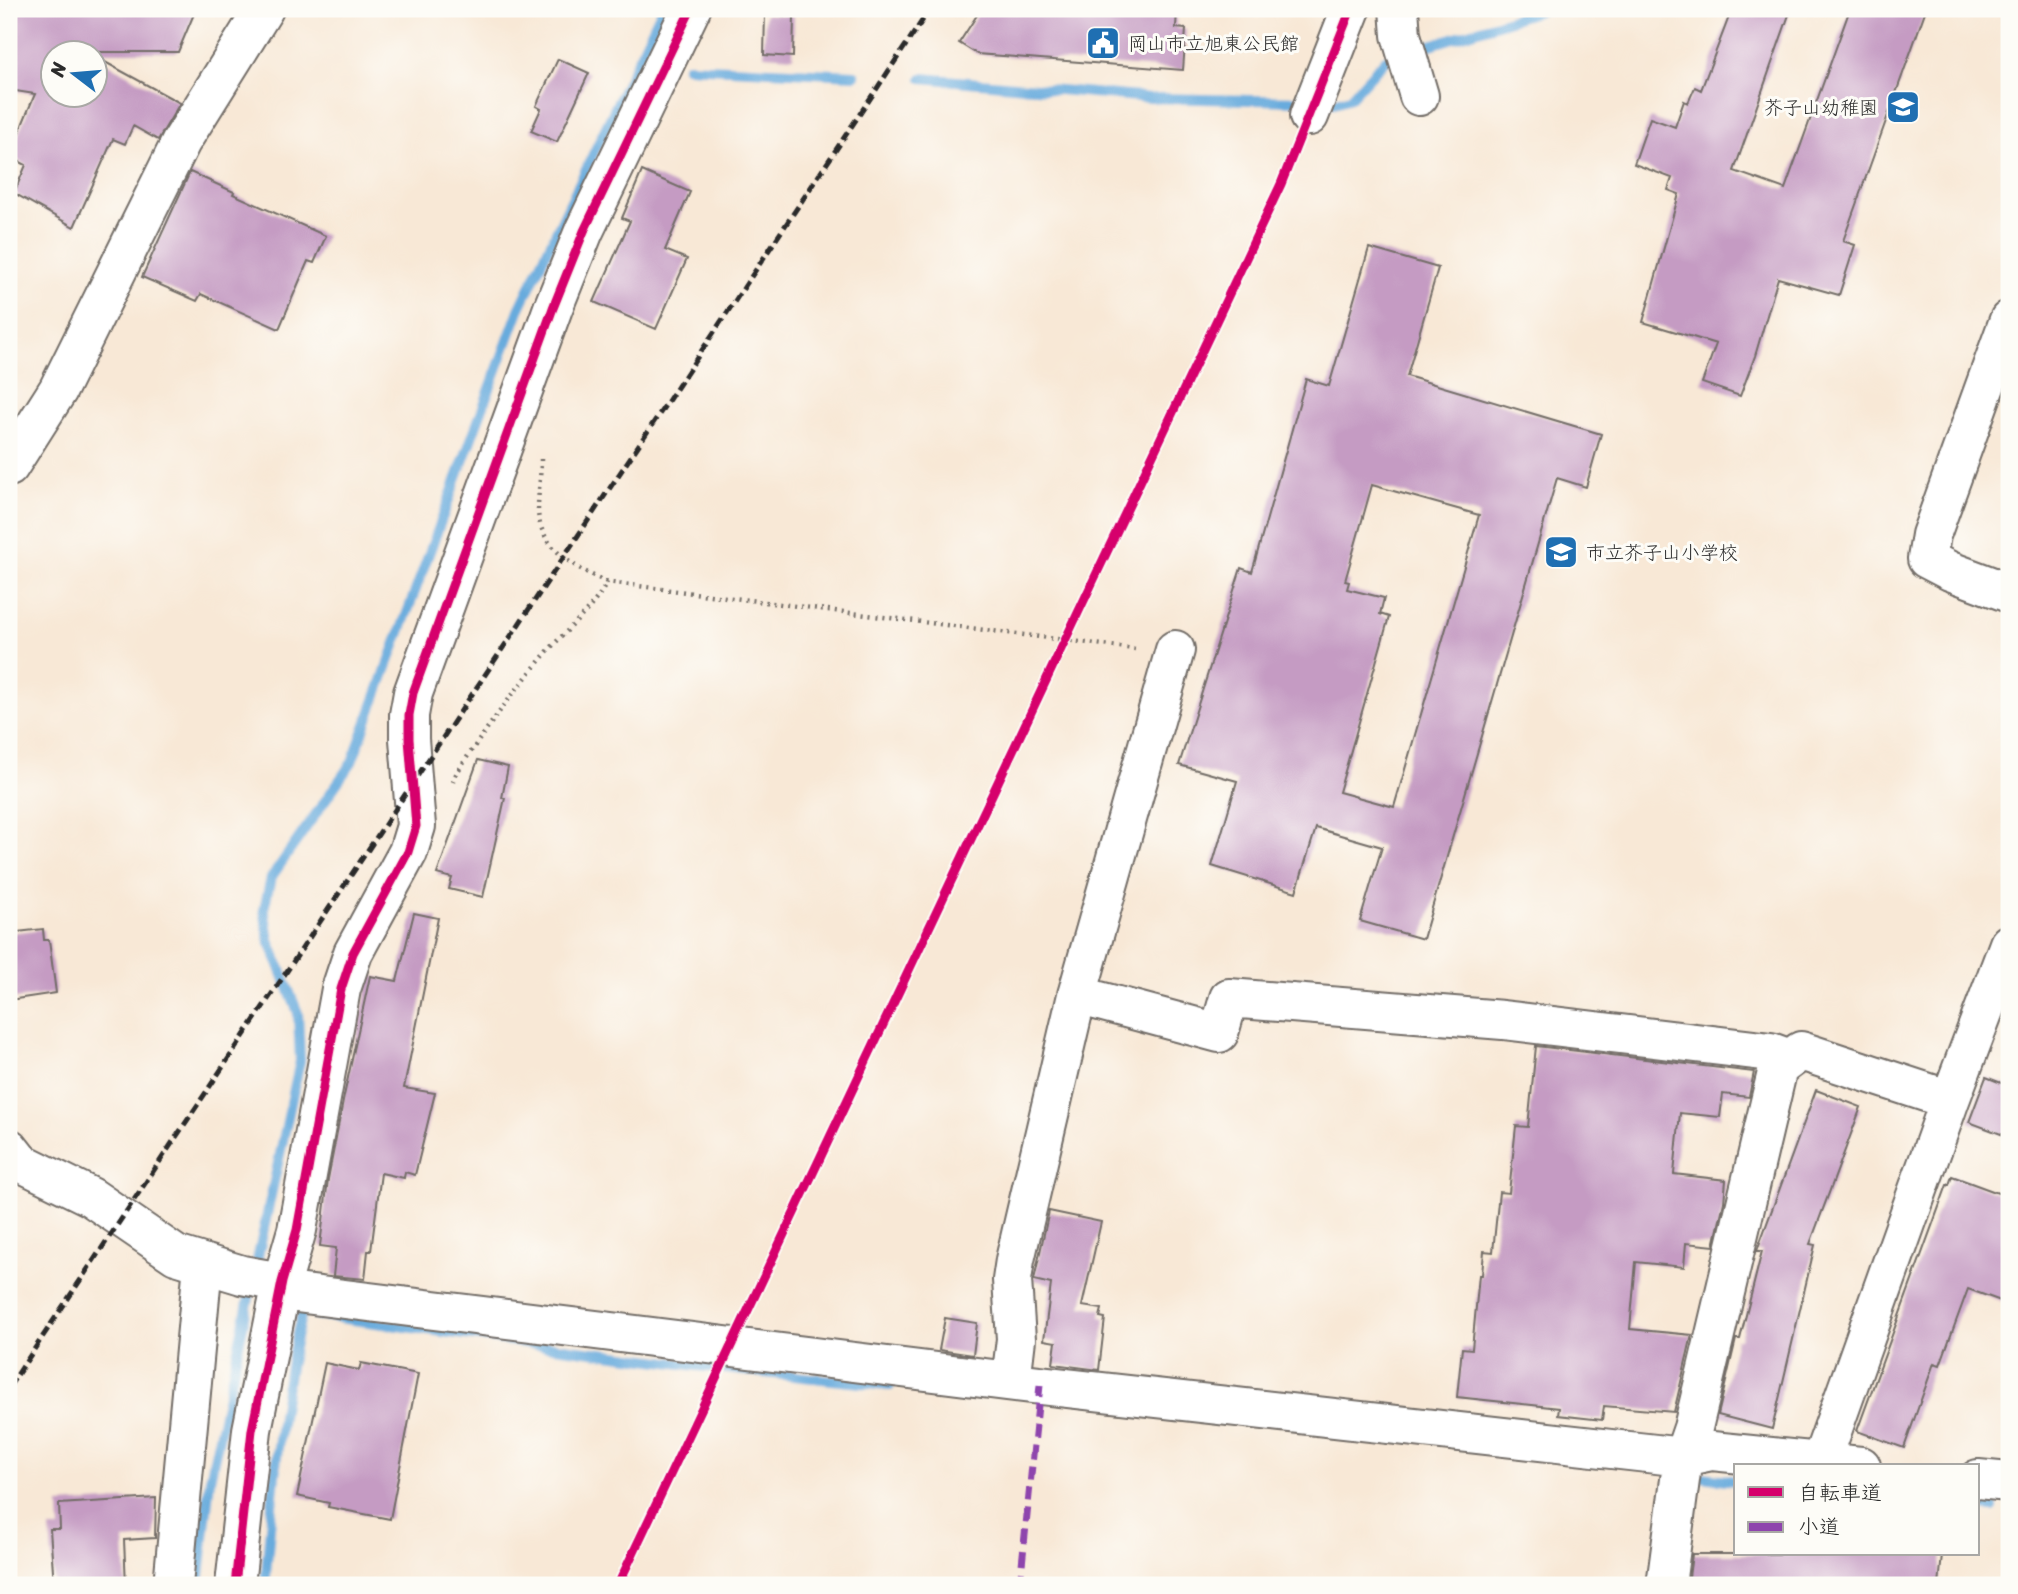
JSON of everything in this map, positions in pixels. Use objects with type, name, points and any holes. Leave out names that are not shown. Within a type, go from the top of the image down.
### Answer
[{"type":"street","points":[[9,467],[58,390],[181,142],[264,9]]},
{"type":"street","points":[[235,1585],[268,1281],[297,1230],[341,989],[353,953],[408,852],[416,826],[409,739],[413,693],[552,308],[584,231],[691,9]]},
{"type":"street","points":[[1314,103],[1351,9]]},
{"type":"street","points":[[2009,320],[1931,535],[1927,559],[1950,571],[2009,593]]},
{"type":"street","points":[[1011,1381],[1016,1339],[1012,1280],[1015,1260],[1077,995],[1173,657]]},
{"type":"street","points":[[1821,1462],[1950,1100],[2009,944]]},
{"type":"street","points":[[1077,995],[1219,1033],[1229,998],[1530,1023],[1771,1052],[1790,1059]]},
{"type":"street","points":[[1666,1585],[1681,1470],[1778,1068],[1801,1051],[1950,1100]]},
{"type":"street","points":[[9,1147],[20,1162],[91,1197],[176,1255],[268,1281],[1681,1470],[1712,1451],[1841,1464]]},
{"type":"street","points":[[173,1585],[203,1264]]},
{"type":"street","points":[[1980,1479],[2009,1482]]},
{"type":"path","points":[[541,446],[538,512],[547,540],[576,568],[607,582],[1065,640],[1173,657]]},
{"type":"path","points":[[452,785],[456,774],[491,720],[548,651],[601,596],[607,582]]},
{"type":"path","points":[[1059,653],[1071,628]]},
{"type":"building","points":[[9,9],[196,9],[178,52],[108,52],[108,38],[38,38],[38,108],[108,108],[108,64],[180,103],[158,140],[133,126],[125,144],[113,139],[74,227],[14,193],[26,165],[9,156],[35,94],[9,90]]},
{"type":"building","name":"岡山市立旭東公民館","points":[[981,9],[1177,9],[1176,28],[1186,29],[1183,70],[977,54],[959,43]]},
{"type":"building","points":[[1732,9],[1791,9],[1734,171],[1785,189],[1850,9],[1926,9],[1843,241],[1855,245],[1839,295],[1778,278],[1740,396],[1702,383],[1716,344],[1643,322],[1679,194],[1668,190],[1672,178],[1634,164],[1650,118],[1675,127],[1684,101],[1688,103],[1695,87],[1701,90]]},
{"type":"building","points":[[765,14],[794,16],[793,57],[764,55]]},
{"type":"building","points":[[558,59],[589,73],[557,142],[531,131],[541,109],[536,106]]},
{"type":"building","points":[[642,171],[690,192],[665,250],[687,259],[656,329],[594,302],[630,221],[622,218]]},
{"type":"building","points":[[190,172],[326,236],[314,263],[308,261],[279,329],[201,294],[197,301],[142,277]]},
{"type":"building","points":[[1369,248],[1438,268],[1407,376],[1601,434],[1586,487],[1557,478],[1423,939],[1360,921],[1382,847],[1316,828],[1296,892],[1212,866],[1237,781],[1179,765],[1241,568],[1252,572],[1306,379],[1329,386]],"holes":[[[1372,485],[1479,515],[1394,807],[1339,792],[1389,617],[1380,614],[1384,598],[1347,589],[1349,582],[1345,581]]]},
{"type":"building","points":[[478,760],[508,767],[502,798],[505,798],[483,897],[449,889],[452,878],[437,874]]},
{"type":"building","points":[[414,913],[438,918],[404,1088],[435,1093],[415,1175],[405,1172],[404,1178],[381,1173],[365,1279],[333,1276],[336,1248],[320,1246],[328,1179],[370,976],[397,981]]},
{"type":"building","points":[[43,929],[44,940],[49,940],[56,993],[9,1000],[9,933]]},
{"type":"building","points":[[1536,1046],[1754,1072],[1749,1097],[1723,1094],[1720,1117],[1680,1113],[1674,1174],[1726,1180],[1714,1246],[1686,1243],[1684,1267],[1636,1262],[1630,1329],[1692,1335],[1674,1412],[1604,1406],[1602,1420],[1558,1415],[1559,1408],[1457,1397],[1462,1348],[1472,1349],[1484,1251],[1493,1252],[1499,1192],[1509,1193],[1516,1126],[1528,1127]]},
{"type":"building","points":[[1986,1077],[2009,1086],[2009,1137],[1969,1122]]},
{"type":"building","points":[[1816,1090],[1861,1107],[1810,1244],[1815,1245],[1772,1429],[1718,1415],[1736,1339],[1740,1339],[1762,1251],[1757,1251]]},
{"type":"building","points":[[1952,1176],[2009,1197],[2009,1304],[1968,1289],[1940,1365],[1934,1363],[1904,1448],[1857,1431]]},
{"type":"building","points":[[1049,1211],[1101,1222],[1082,1306],[1102,1309],[1100,1317],[1105,1318],[1099,1370],[1053,1364],[1056,1342],[1044,1340],[1051,1284],[1034,1280]]},
{"type":"building","points":[[945,1318],[977,1323],[973,1355],[939,1350]]},
{"type":"building","points":[[325,1363],[359,1370],[361,1363],[418,1374],[390,1519],[328,1507],[329,1503],[297,1496]]},
{"type":"building","points":[[156,1498],[155,1538],[124,1540],[126,1585],[54,1585],[50,1529],[60,1529],[59,1504]]},
{"type":"building","points":[[1692,1554],[1942,1556],[1939,1585],[1767,1585],[1689,1577]]},
{"type":"waterway","points":[[199,1585],[210,1479],[300,1061],[298,1013],[269,940],[264,909],[271,878],[352,762],[519,310],[662,9]]},
{"type":"waterway","points":[[1323,102],[1334,103],[1350,98],[1386,59],[1545,9]]},
{"type":"waterway","points":[[687,67],[855,75]]},
{"type":"waterway","points":[[922,78],[1150,98],[1307,101]]},
{"type":"waterway","points":[[265,1585],[282,1414],[302,1313]]},
{"type":"waterway","points":[[316,1315],[698,1366],[890,1386]]},
{"type":"waterway","points":[[1685,1475],[1734,1481]]},
{"type":"waterway","points":[[1980,1506],[1993,1507]]},
{"type":"railway","points":[[9,1387],[930,9]]},
{"type":"marked path","points":[[1020,1585],[1040,1385]]},
{"type":"cycle path","points":[[235,1585],[252,1430],[282,1282],[297,1230],[341,989],[353,953],[408,852],[416,826],[409,739],[413,693],[553,308],[584,231],[691,9]]},
{"type":"cycle path","points":[[618,1585],[1281,184],[1351,9]]},
{"type":"place","name":"岡山市立旭東公民館","points":[[1103,43]]},
{"type":"place","name":"芥子山幼稚園","points":[[1903,107]]},
{"type":"place","name":"市立芥子山小学校","points":[[1561,552]]}]
